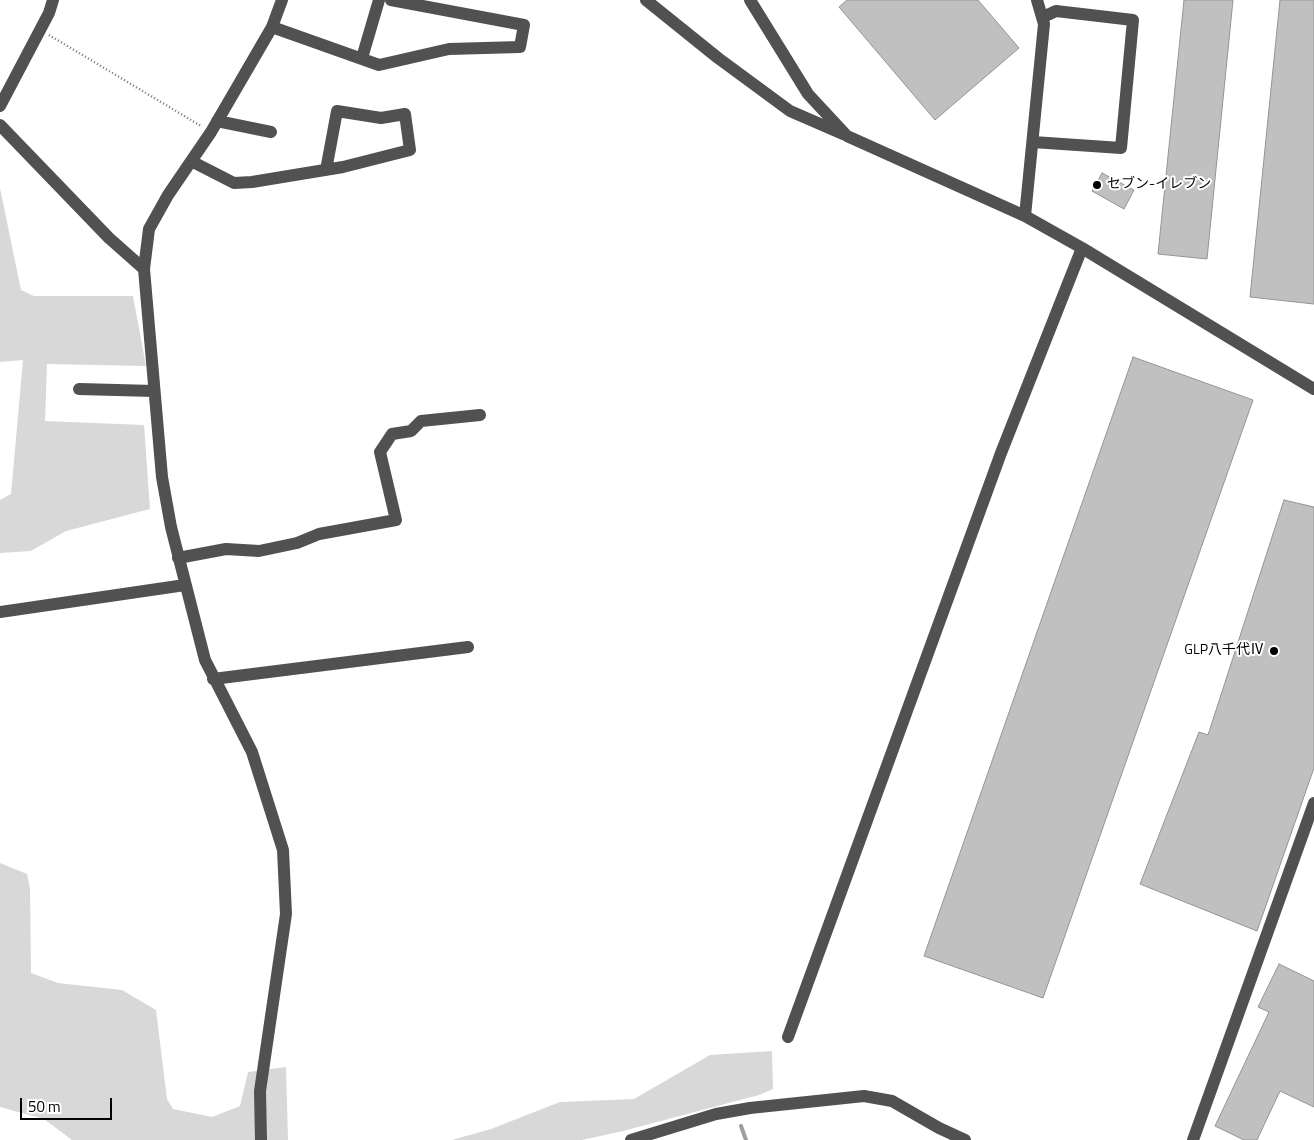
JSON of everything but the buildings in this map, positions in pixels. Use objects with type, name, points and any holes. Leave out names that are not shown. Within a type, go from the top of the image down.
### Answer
[{"type":"street","points":[[0,106],[40,30],[53,0]]},
{"type":"street","points":[[260,1140],[260,1091],[286,914],[283,850],[258,766],[205,660],[178,558],[162,477],[144,269],[149,229],[168,196],[214,126],[272,27],[282,0]]},
{"type":"street","points":[[362,58],[379,0]]},
{"type":"street","points":[[272,27],[379,64],[449,49],[520,47],[524,25],[391,0]]},
{"type":"street","points":[[646,0],[718,58],[790,112],[1025,216],[1082,248],[1314,389]]},
{"type":"street","points":[[750,0],[808,94],[847,136]]},
{"type":"street","points":[[1025,216],[1043,17],[1037,0]]},
{"type":"street","points":[[1033,142],[1121,148],[1133,20],[1056,11],[1043,17]]},
{"type":"street","points":[[191,161],[234,183],[326,170],[410,150],[405,114],[381,118],[337,111],[326,170]]},
{"type":"street","points":[[0,125],[109,238],[144,269]]},
{"type":"street","points":[[214,126],[271,132]]},
{"type":"street","points":[[788,1037],[998,462],[1082,248]]},
{"type":"street","points":[[80,389],[154,391]]},
{"type":"street","points":[[178,558],[226,549],[259,551],[297,543],[319,534],[396,520],[380,452],[392,434],[411,431],[421,421],[480,415]]},
{"type":"street","points":[[0,612],[185,585]]},
{"type":"street","points":[[213,679],[468,647]]},
{"type":"street","points":[[1193,1140],[1314,803]]},
{"type":"street","points":[[631,1140],[733,1111],[864,1096],[892,1101],[939,1128],[965,1140]]},
{"type":"path","points":[[40,30],[214,126]]},
{"type":"shaded area","points":[[0,188],[21,290],[34,296],[133,296],[146,366],[47,364],[45,421],[144,425],[150,509],[66,531],[31,551],[0,553],[0,500],[11,494],[23,360],[0,362]]},
{"type":"shaded area","points":[[0,863],[27,874],[30,888],[31,973],[58,983],[122,990],[156,1010],[167,1099],[173,1109],[212,1117],[240,1106],[248,1072],[286,1067],[288,1140],[72,1140],[44,1119],[0,1107]]},
{"type":"shaded area","points":[[772,1051],[773,1089],[759,1095],[582,1140],[452,1140],[491,1129],[560,1102],[634,1099],[710,1055]]},
{"type":"waterway","points":[[741,1126],[746,1140]]},
{"type":"place","name":"セブン-イレブン","points":[[1097,185]]},
{"type":"place","name":"GLP八千代Ⅳ","points":[[1274,651]]}]
